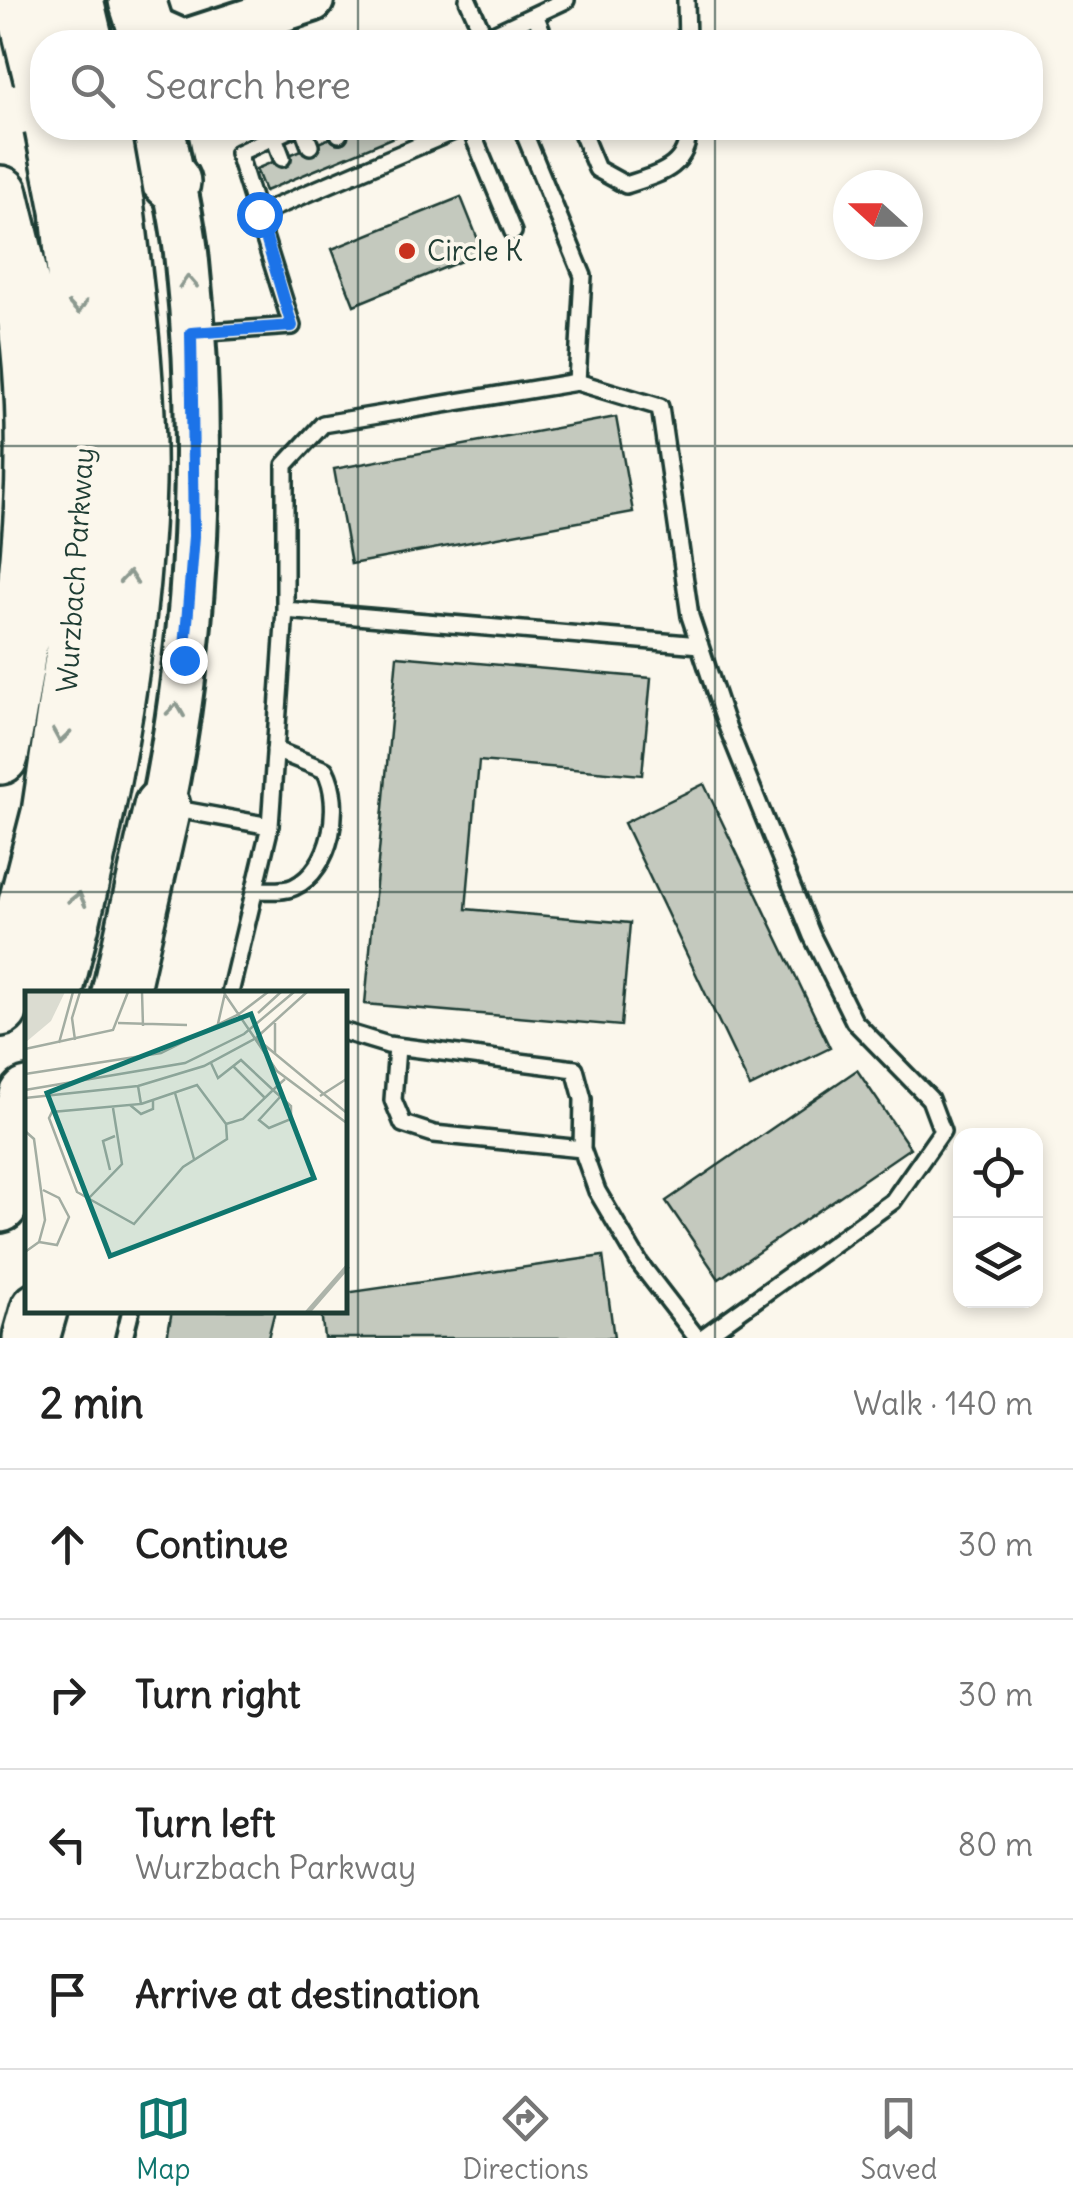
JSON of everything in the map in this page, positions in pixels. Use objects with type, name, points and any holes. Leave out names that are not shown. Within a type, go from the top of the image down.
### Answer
[{"type":"highway","points":[[23,0],[30,30]]},
{"type":"highway","points":[[74,0],[79,30]]},
{"type":"highway","points":[[0,756],[24,601],[32,490],[32,391],[22,292],[3,214],[32,157],[50,140]]},
{"type":"highway","name":"Wurzbach Parkway","points":[[54,991],[110,752],[136,502],[129,322],[92,206],[59,140]]},
{"type":"highway","name":"Wurzbach Parkway","points":[[0,1008],[50,812],[73,658],[84,511],[81,338],[100,140]]},
{"type":"highway","points":[[133,140],[172,182]]},
{"type":"highway","points":[[120,991],[162,807]]},
{"type":"highway","points":[[0,1204],[25,1108]]},
{"type":"highway","points":[[31,1338],[38,1313]]},
{"type":"main road","points":[[247,30],[312,0]]},
{"type":"main road","points":[[113,30],[148,17]]},
{"type":"main road","points":[[0,58],[30,52]]},
{"type":"main road","points":[[162,807],[184,660],[194,536],[187,260],[165,140]]},
{"type":"main road","points":[[172,182],[181,140]]},
{"type":"lane","points":[[468,0],[479,30]]},
{"type":"lane","points":[[506,30],[566,0]]},
{"type":"lane","points":[[686,0],[687,30]]},
{"type":"lane","points":[[536,16],[541,30]]},
{"type":"lane","points":[[191,333],[292,326],[238,153],[266,140]]},
{"type":"lane","points":[[275,140],[282,158]]},
{"type":"lane","points":[[308,140],[310,146]]},
{"type":"lane","points":[[410,140],[413,148]]},
{"type":"lane","points":[[259,214],[427,140]]},
{"type":"lane","points":[[475,140],[513,232]]},
{"type":"lane","points":[[527,140],[584,276],[584,330],[576,382]]},
{"type":"lane","points":[[585,140],[597,169],[626,184],[670,170],[688,146],[688,140]]},
{"type":"lane","points":[[376,144],[382,160]]},
{"type":"lane","points":[[348,155],[355,172]]},
{"type":"lane","points":[[319,168],[326,185]]},
{"type":"lane","points":[[291,180],[298,197]]},
{"type":"lane","points":[[230,991],[270,826],[285,610],[285,465],[323,424],[576,382],[660,407],[690,616],[725,721],[812,936],[854,1022],[930,1099],[942,1130],[893,1201],[700,1338],[640,1264],[598,1191],[582,1149],[583,1100],[574,1069],[397,1046],[348,1033]]},
{"type":"lane","points":[[285,610],[700,644]]},
{"type":"lane","points":[[255,890],[290,889],[312,876],[328,845],[334,786],[325,770],[275,750]]},
{"type":"lane","points":[[162,807],[270,826]]},
{"type":"lane","points":[[397,1046],[393,1100],[402,1124],[434,1134],[582,1149]]},
{"type":"lane","points":[[124,1338],[130,1313]]},
{"type":"building","points":[[325,140],[386,140],[265,191],[256,169]]},
{"type":"building","name":"Circle K","points":[[461,197],[483,252],[354,305],[332,249]]},
{"type":"building","points":[[616,417],[633,512],[351,564],[334,469]]},
{"type":"building","points":[[397,656],[651,678],[642,775],[479,761],[466,909],[630,923],[621,1026],[365,1004]]},
{"type":"building","points":[[704,784],[830,1048],[750,1087],[624,823]]},
{"type":"building","points":[[857,1070],[910,1148],[719,1279],[666,1201]]},
{"type":"building","points":[[603,1256],[614,1338],[324,1338],[321,1313],[348,1313],[348,1293]]},
{"type":"building","points":[[171,1313],[274,1313],[268,1338],[167,1338]]},
{"type":"place","name":"Circle K","points":[[407,251]]},
{"type":"route","points":[[184,660],[194,536],[191,333],[292,326],[259,214]]}]
